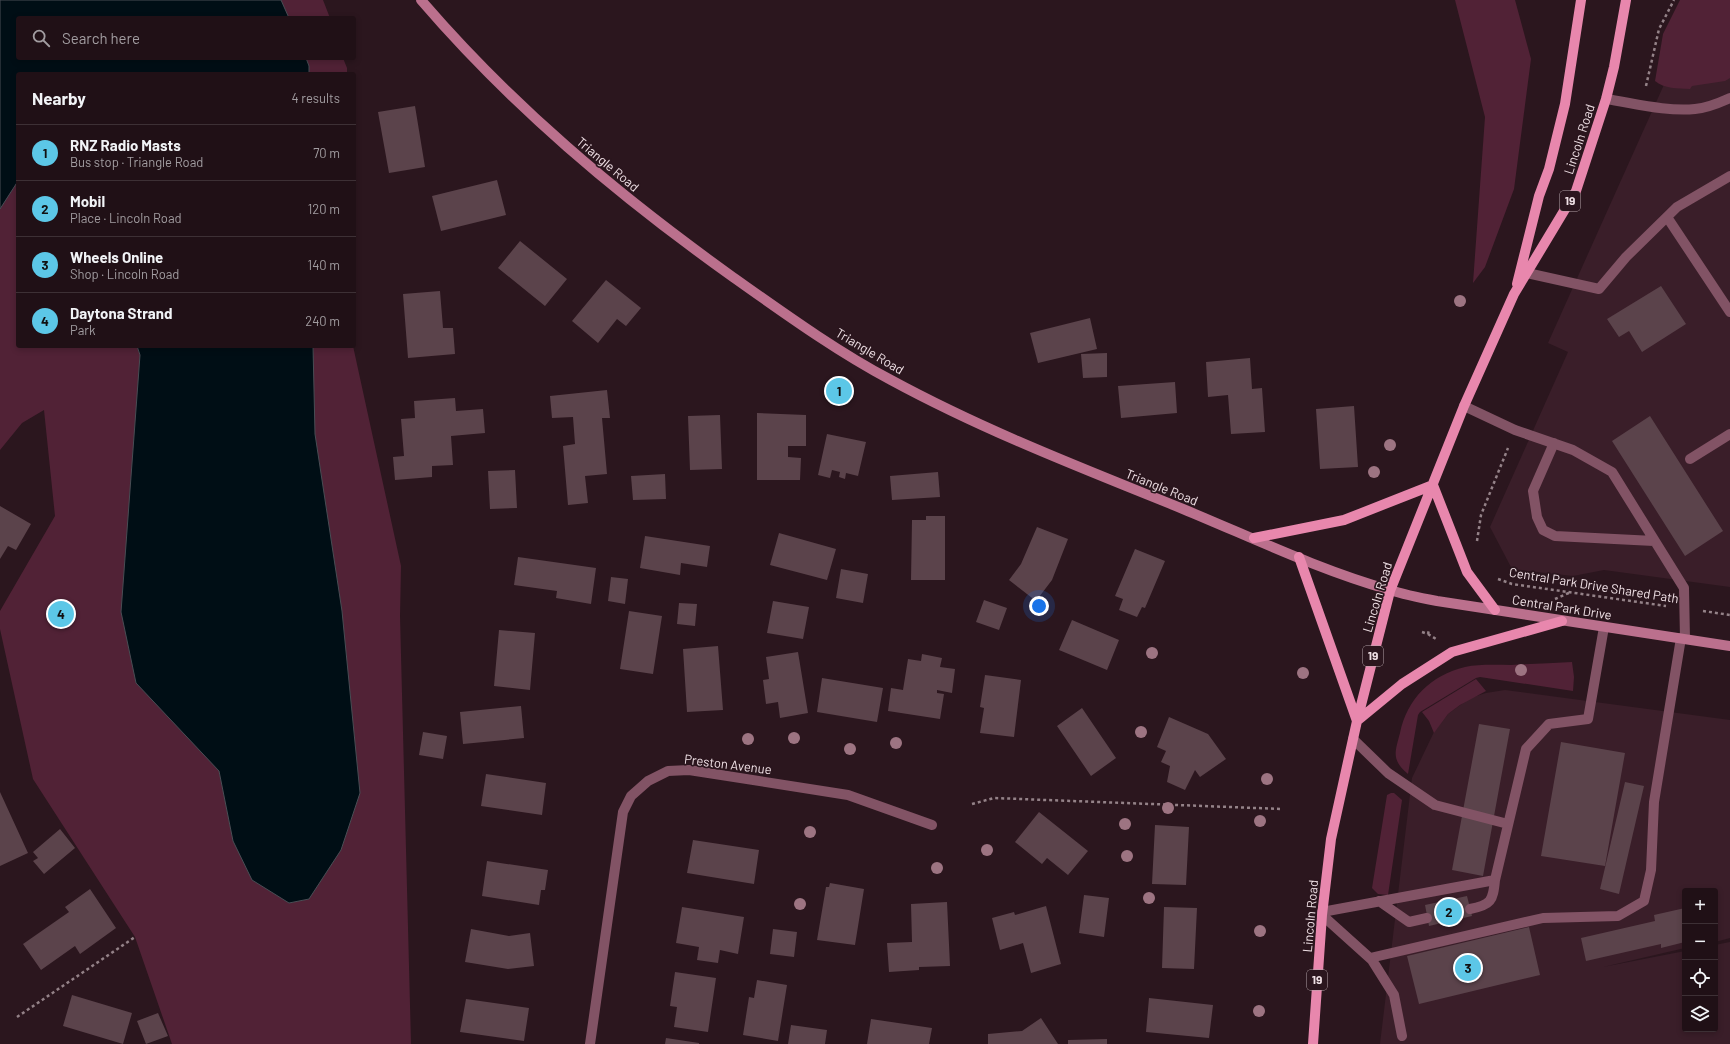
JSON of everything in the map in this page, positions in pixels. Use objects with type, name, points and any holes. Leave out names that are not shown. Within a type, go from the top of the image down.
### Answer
[{"type":"main road","name":"Triangle Road","points":[[421,0],[445,28],[523,108],[667,230],[773,306],[887,378],[997,433],[1061,460],[1299,557],[1390,590]]},
{"type":"main road","name":"Lincoln Road","points":[[1514,294],[1539,196],[1549,169],[1565,104],[1581,0]]},
{"type":"main road","name":"Lincoln Road","points":[[1313,1044],[1322,914],[1331,839],[1357,721],[1390,590],[1434,485],[1464,406],[1514,294],[1576,191],[1606,99],[1614,67],[1626,0]]},
{"type":"main road","points":[[1254,538],[1344,520],[1434,485],[1467,572],[1494,610]]},
{"type":"main road","points":[[1299,557],[1357,721],[1402,684],[1452,652],[1562,620]]},
{"type":"main road","name":"Central Park Drive","points":[[1390,590],[1437,602],[1730,646]]},
{"type":"street","points":[[1606,99],[1677,109],[1695,109],[1718,104],[1730,98]]},
{"type":"street","points":[[1527,274],[1599,289],[1626,257],[1677,207],[1730,176]]},
{"type":"street","points":[[1667,217],[1730,312]]},
{"type":"street","points":[[1370,958],[1543,918],[1618,916],[1644,901],[1651,870],[1654,802],[1683,639],[1684,588],[1654,542],[1612,472],[1573,450],[1515,430],[1464,406]]},
{"type":"street","points":[[1690,459],[1730,434]]},
{"type":"street","points":[[1554,443],[1533,491],[1537,517],[1544,530],[1555,536],[1654,542]]},
{"type":"street","points":[[1470,909],[1484,906],[1489,903],[1494,896],[1495,880],[1526,749],[1549,724],[1588,719],[1604,627]]},
{"type":"street","points":[[1353,739],[1388,773],[1434,805],[1508,824]]},
{"type":"street","name":"Preston Avenue","points":[[590,1044],[623,812],[631,796],[648,781],[668,771],[689,770],[848,795],[932,824]]},
{"type":"street","points":[[1322,914],[1379,901],[1495,880]]},
{"type":"street","points":[[1379,901],[1409,922],[1427,918]]},
{"type":"street","points":[[1322,914],[1370,958],[1394,995],[1402,1036]]},
{"type":"path","points":[[1649,75],[1659,29],[1674,0]]},
{"type":"path","points":[[1476,546],[1481,515],[1515,430]]},
{"type":"path","name":"Central Park Drive Shared Path","points":[[1495,576],[1500,580],[1512,584],[1730,615]]},
{"type":"path","points":[[1422,632],[1428,634],[1429,630]]},
{"type":"path","points":[[972,804],[994,798],[1282,809]]},
{"type":"path","points":[[17,1017],[136,937]]},
{"type":"shaded area","points":[[0,0],[323,0],[329,16],[16,16],[16,60],[344,60],[347,72],[16,72],[16,348],[353,348],[401,566],[400,616],[411,1044],[172,1044],[135,937],[33,779],[0,629],[0,611],[55,516],[44,410],[22,423],[0,450]]},
{"type":"shaded area","points":[[0,0],[281,0],[288,16],[16,16],[16,60],[307,60],[309,72],[16,72],[16,184],[0,209]]},
{"type":"shaded area","points":[[1455,0],[1515,0],[1531,59],[1514,189],[1485,267],[1473,283],[1485,117]]},
{"type":"shaded area","points":[[1680,0],[1730,0],[1730,78],[1725,81],[1692,86],[1690,89],[1667,87],[1655,81],[1663,34]]},
{"type":"shaded area","points":[[1702,0],[1730,0],[1730,587],[1604,570],[1573,576],[1512,569],[1490,527],[1568,352],[1548,343]]},
{"type":"shaded area","points":[[138,348],[313,348],[315,434],[342,611],[360,793],[341,850],[309,899],[289,903],[252,880],[233,841],[219,771],[136,683],[121,612],[140,355]]},
{"type":"shaded area","points":[[1572,662],[1574,677],[1573,691],[1480,677],[1476,678],[1420,712],[1418,715],[1408,774],[1399,764],[1396,751],[1403,721],[1408,709],[1422,690],[1441,676],[1465,667],[1476,665]]},
{"type":"shaded area","points":[[1476,679],[1486,691],[1460,705],[1448,714],[1434,733],[1429,721],[1422,712]]},
{"type":"shaded area","points":[[1505,690],[1730,720],[1730,938],[1718,941],[1718,888],[1682,888],[1682,949],[1603,967],[1682,952],[1682,1032],[1718,1032],[1718,944],[1730,942],[1730,1044],[1380,1044],[1412,778],[1434,732],[1448,714],[1470,698],[1486,693]]},
{"type":"shaded area","points":[[1394,793],[1402,800],[1388,895],[1378,894],[1372,888],[1387,795]]},
{"type":"building","points":[[415,106],[425,167],[389,173],[378,112]]},
{"type":"building","points":[[497,180],[506,215],[441,231],[432,196]]},
{"type":"building","points":[[520,241],[567,279],[545,306],[498,268]]},
{"type":"building","points":[[606,280],[641,308],[626,326],[617,319],[598,343],[572,321]]},
{"type":"building","points":[[1661,286],[1686,324],[1642,352],[1629,331],[1619,337],[1607,319]]},
{"type":"building","points":[[440,291],[443,328],[453,328],[455,354],[408,358],[403,294]]},
{"type":"building","points":[[1090,318],[1097,349],[1038,363],[1030,333]]},
{"type":"building","points":[[1107,353],[1107,377],[1083,378],[1081,354]]},
{"type":"building","points":[[1250,358],[1252,389],[1262,388],[1265,432],[1231,434],[1228,395],[1208,397],[1206,362]]},
{"type":"building","points":[[1175,382],[1177,413],[1121,418],[1118,386]]},
{"type":"building","points":[[607,390],[610,418],[602,418],[607,474],[585,476],[588,503],[568,505],[563,446],[575,444],[573,417],[552,418],[550,396]]},
{"type":"building","points":[[455,398],[456,411],[483,409],[485,433],[451,436],[453,465],[432,466],[432,477],[395,480],[393,457],[404,456],[401,419],[415,418],[414,401]]},
{"type":"building","points":[[1354,406],[1358,467],[1320,469],[1316,409]]},
{"type":"building","points":[[757,413],[806,415],[806,446],[788,446],[788,457],[801,458],[800,480],[757,480]]},
{"type":"building","points":[[720,415],[722,469],[690,470],[688,416]]},
{"type":"building","points":[[1650,416],[1723,531],[1685,556],[1612,441]]},
{"type":"building","points":[[827,434],[866,442],[858,476],[846,473],[845,479],[839,477],[840,472],[832,470],[830,478],[818,475]]},
{"type":"building","points":[[515,470],[517,508],[490,509],[488,471]]},
{"type":"building","points":[[938,472],[940,497],[892,500],[890,476]]},
{"type":"building","points":[[665,474],[666,499],[633,500],[631,476]]},
{"type":"building","points":[[0,506],[31,524],[16,550],[8,546],[0,559]]},
{"type":"building","points":[[926,516],[945,516],[945,580],[911,580],[912,520],[926,520]]},
{"type":"building","points":[[1037,527],[1068,539],[1052,580],[1036,601],[1009,580],[1021,564]]},
{"type":"building","points":[[779,533],[836,549],[827,580],[770,565]]},
{"type":"building","points":[[645,536],[710,546],[707,567],[681,563],[680,575],[640,568]]},
{"type":"building","points":[[1135,549],[1165,561],[1145,608],[1142,607],[1137,617],[1119,610],[1123,599],[1115,596]]},
{"type":"building","points":[[518,557],[596,568],[591,604],[556,598],[557,591],[514,585]]},
{"type":"building","points":[[841,569],[868,574],[863,603],[836,598]]},
{"type":"building","points":[[611,577],[628,579],[625,604],[608,601]]},
{"type":"building","points":[[984,600],[1007,608],[999,630],[976,622]]},
{"type":"building","points":[[773,601],[809,607],[803,639],[767,633]]},
{"type":"building","points":[[679,603],[697,604],[695,626],[677,624]]},
{"type":"building","points":[[629,611],[662,616],[653,674],[620,669]]},
{"type":"building","points":[[1072,620],[1119,640],[1107,670],[1059,650]]},
{"type":"building","points":[[499,630],[535,633],[530,690],[494,686]]},
{"type":"building","points":[[718,646],[723,710],[687,712],[683,649]]},
{"type":"building","points":[[798,652],[808,713],[780,718],[778,702],[766,704],[763,680],[769,679],[766,657]]},
{"type":"building","points":[[922,654],[942,658],[940,667],[955,669],[952,693],[937,690],[937,693],[944,694],[940,719],[888,711],[891,688],[903,690],[908,659],[921,661]]},
{"type":"building","points":[[985,675],[1021,680],[1014,737],[980,733],[984,708],[980,707]]},
{"type":"building","points":[[822,678],[883,688],[877,722],[817,712]]},
{"type":"building","points":[[521,706],[524,738],[463,744],[460,712]]},
{"type":"building","points":[[1082,708],[1116,758],[1091,776],[1057,726]]},
{"type":"building","points":[[1169,717],[1208,734],[1226,759],[1200,777],[1195,770],[1185,790],[1167,782],[1170,766],[1161,762],[1166,751],[1157,747]]},
{"type":"building","points":[[1479,724],[1510,729],[1483,876],[1452,870]]},
{"type":"building","points":[[423,732],[447,736],[443,759],[419,755]]},
{"type":"building","points":[[1561,742],[1625,753],[1605,866],[1541,856]]},
{"type":"building","points":[[486,774],[546,783],[542,815],[481,806]]},
{"type":"building","points":[[1625,782],[1644,786],[1619,894],[1600,889]]},
{"type":"building","points":[[0,792],[28,853],[0,866]]},
{"type":"building","points":[[1039,812],[1088,851],[1068,875],[1047,858],[1042,864],[1015,842]]},
{"type":"building","points":[[1155,825],[1189,827],[1186,885],[1152,884]]},
{"type":"building","points":[[60,829],[75,848],[44,874],[33,861],[38,858],[33,852]]},
{"type":"building","points":[[693,840],[759,850],[754,884],[687,873]]},
{"type":"building","points":[[487,861],[548,870],[545,890],[541,890],[539,905],[482,896]]},
{"type":"building","points":[[830,883],[864,889],[855,945],[817,940],[826,887],[829,887]]},
{"type":"building","points":[[90,889],[116,928],[80,954],[75,946],[41,970],[23,944],[69,912],[65,907]]},
{"type":"building","points":[[1084,895],[1109,898],[1104,937],[1079,933]]},
{"type":"building","points":[[1467,896],[1472,916],[1429,926],[1425,905]]},
{"type":"building","points":[[947,902],[950,966],[919,967],[919,970],[889,972],[887,943],[912,942],[911,904]]},
{"type":"building","points":[[1046,906],[1061,964],[1031,973],[1023,943],[1000,950],[992,918],[1014,912],[1015,915]]},
{"type":"building","points":[[682,907],[744,917],[738,954],[720,950],[718,963],[697,960],[699,947],[676,943]]},
{"type":"building","points":[[1164,907],[1197,908],[1194,969],[1162,968]]},
{"type":"building","points":[[1682,909],[1682,943],[1661,948],[1661,944],[1586,961],[1581,938],[1655,921],[1654,915]]},
{"type":"building","points":[[1529,927],[1540,975],[1419,1004],[1407,956]]},
{"type":"building","points":[[471,929],[509,936],[530,933],[534,966],[508,969],[465,962]]},
{"type":"building","points":[[773,929],[797,932],[794,957],[770,954]]},
{"type":"building","points":[[675,972],[716,978],[708,1032],[674,1027],[677,1007],[670,1006]]},
{"type":"building","points":[[757,980],[787,985],[778,1041],[743,1035],[749,997],[754,998]]},
{"type":"building","points":[[72,995],[132,1013],[123,1044],[63,1026]]},
{"type":"building","points":[[1149,998],[1213,1005],[1209,1038],[1146,1032]]},
{"type":"building","points":[[466,999],[529,1008],[524,1041],[460,1032]]},
{"type":"building","points":[[158,1013],[168,1036],[146,1044],[137,1021]]},
{"type":"building","points":[[1041,1018],[1058,1044],[988,1044],[988,1034],[1022,1031]]},
{"type":"building","points":[[871,1019],[932,1028],[929,1044],[867,1044]]},
{"type":"building","points":[[791,1025],[827,1030],[825,1044],[788,1044]]},
{"type":"building","points":[[666,1038],[699,1043],[699,1044],[665,1044]]},
{"type":"building","points":[[1107,1039],[1107,1044],[1068,1044],[1068,1040]]},
{"type":"place","name":"RNZ Radio Masts","points":[[839,391]]},
{"type":"place","name":"Daytona Strand","points":[[61,614]]},
{"type":"place","name":"Mobil","points":[[1449,912]]},
{"type":"place","name":"Wheels Online","points":[[1468,968]]}]
